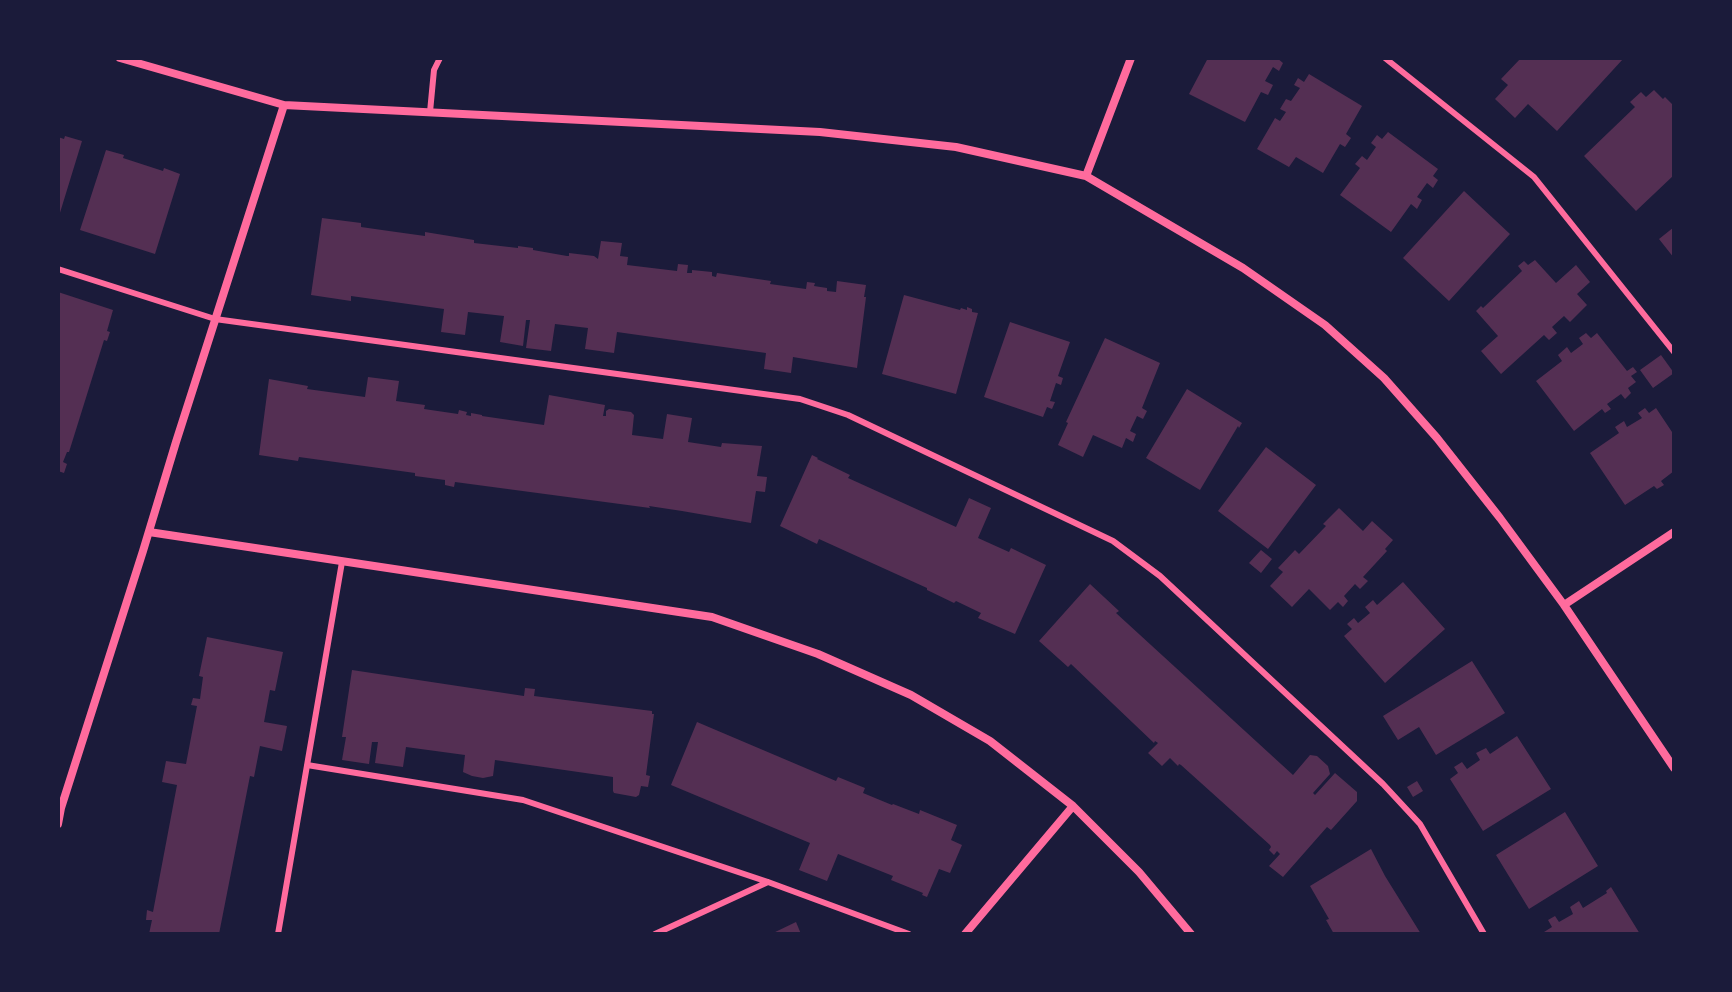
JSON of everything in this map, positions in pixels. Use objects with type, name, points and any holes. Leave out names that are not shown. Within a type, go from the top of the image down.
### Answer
[{"type":"street","points":[[120,58],[284,105],[820,132],[956,147],[1086,176],[1243,268],[1325,325],[1384,378],[1446,449],[1500,518],[1564,605],[1674,768]]},
{"type":"street","points":[[1086,176],[1131,58]]},
{"type":"street","points":[[58,824],[284,105]]},
{"type":"street","points":[[149,532],[712,617],[818,654],[911,695],[990,741],[1073,806],[1139,872],[1191,934]]},
{"type":"street","points":[[1564,605],[1674,532]]},
{"type":"street","points":[[965,934],[1073,806]]},
{"type":"lane","points":[[430,112],[434,70],[440,58]]},
{"type":"lane","points":[[1385,58],[1534,177],[1674,352]]},
{"type":"lane","points":[[58,269],[215,319],[800,399],[848,415],[1113,541],[1160,576],[1383,784],[1420,824],[1484,934]]},
{"type":"lane","points":[[278,934],[342,562]]},
{"type":"lane","points":[[307,765],[523,800],[768,882],[909,934]]},
{"type":"lane","points":[[655,934],[768,882]]},
{"type":"building","points":[[1208,58],[1277,58],[1283,63],[1279,71],[1273,67],[1265,81],[1273,85],[1268,95],[1261,92],[1245,122],[1189,94]]},
{"type":"building","points":[[1521,58],[1623,59],[1557,131],[1528,104],[1515,118],[1495,99],[1508,85],[1501,79]]},
{"type":"building","points":[[1309,74],[1362,106],[1346,134],[1351,138],[1345,147],[1340,144],[1323,173],[1296,157],[1289,167],[1257,149],[1275,118],[1280,121],[1286,112],[1280,109],[1286,99],[1291,101],[1300,88],[1294,85],[1298,78],[1304,82]]},
{"type":"building","points":[[1654,90],[1674,106],[1674,175],[1636,211],[1584,156],[1635,107],[1630,102],[1641,92],[1646,97]]},
{"type":"building","points":[[1388,132],[1438,169],[1433,176],[1438,180],[1433,188],[1427,183],[1417,197],[1422,200],[1417,209],[1411,204],[1391,232],[1340,195],[1360,168],[1355,164],[1362,156],[1367,160],[1376,147],[1371,143],[1377,135],[1382,139]]},
{"type":"building","points":[[65,136],[82,141],[59,216],[58,137],[64,139]]},
{"type":"building","points":[[106,150],[180,174],[155,254],[80,230]]},
{"type":"building","points":[[1464,191],[1510,234],[1449,301],[1403,258]]},
{"type":"building","points":[[322,218],[361,223],[361,227],[425,236],[425,232],[474,240],[474,243],[518,246],[598,259],[601,241],[622,243],[620,256],[628,257],[627,265],[677,271],[678,264],[688,265],[687,273],[692,273],[692,270],[712,272],[712,276],[716,277],[717,273],[806,289],[807,282],[815,283],[814,286],[836,292],[837,281],[866,285],[857,368],[793,357],[791,373],[764,369],[766,353],[617,332],[614,353],[585,349],[588,328],[555,324],[551,351],[526,348],[530,320],[526,320],[523,346],[500,342],[504,316],[468,312],[465,335],[441,332],[444,309],[351,296],[351,301],[311,295]]},
{"type":"building","points":[[1674,227],[1674,258],[1659,239]]},
{"type":"building","points":[[1535,260],[1556,283],[1576,265],[1590,282],[1577,294],[1587,305],[1570,322],[1564,316],[1552,327],[1557,333],[1549,340],[1544,335],[1501,374],[1481,351],[1498,336],[1476,311],[1522,271],[1518,266],[1524,261],[1528,265]]},
{"type":"building","points":[[58,292],[113,310],[107,331],[110,332],[107,341],[104,340],[69,452],[63,462],[67,464],[64,473],[58,471]]},
{"type":"building","points":[[904,295],[960,310],[967,310],[967,307],[978,313],[956,394],[882,374]]},
{"type":"building","points":[[1010,322],[1070,342],[1058,376],[1063,378],[1061,385],[1056,383],[1050,401],[1055,402],[1052,409],[1047,407],[1043,417],[984,397]]},
{"type":"building","points":[[1586,333],[1591,338],[1597,333],[1627,371],[1633,367],[1637,372],[1631,376],[1636,382],[1628,388],[1631,393],[1625,399],[1621,394],[1607,404],[1611,409],[1605,413],[1602,409],[1574,431],[1536,381],[1562,361],[1558,355],[1567,347],[1571,353],[1583,344],[1579,338]]},
{"type":"building","points":[[1105,338],[1160,363],[1142,408],[1147,411],[1143,419],[1137,416],[1130,431],[1136,434],[1133,442],[1126,438],[1122,448],[1093,435],[1083,457],[1058,445]]},
{"type":"building","points":[[1661,355],[1674,373],[1653,388],[1640,370]]},
{"type":"building","points":[[368,377],[399,381],[396,401],[458,414],[459,410],[471,416],[471,413],[544,425],[549,395],[605,405],[603,416],[609,409],[631,412],[634,415],[632,435],[663,439],[667,414],[692,418],[688,442],[721,447],[722,443],[762,446],[757,476],[767,477],[765,492],[756,491],[751,523],[649,506],[455,482],[454,487],[445,485],[445,480],[415,476],[415,473],[299,457],[298,461],[259,455],[269,379],[308,386],[307,389],[365,397]]},
{"type":"building","points":[[1187,389],[1242,423],[1200,490],[1146,458]]},
{"type":"building","points":[[1645,408],[1649,413],[1656,408],[1674,435],[1674,471],[1661,481],[1664,485],[1657,489],[1654,486],[1625,505],[1590,453],[1619,433],[1615,427],[1624,421],[1627,427],[1642,418],[1638,413]]},
{"type":"building","points":[[1266,447],[1316,485],[1268,549],[1218,511]]},
{"type":"building","points":[[812,455],[850,475],[848,478],[956,527],[969,498],[991,508],[978,538],[1009,552],[1011,548],[1046,565],[1015,634],[978,618],[981,613],[956,601],[954,603],[819,539],[817,544],[780,526]]},
{"type":"building","points":[[1339,508],[1363,531],[1372,521],[1393,540],[1363,577],[1368,581],[1360,589],[1355,584],[1344,596],[1348,601],[1343,607],[1338,602],[1330,610],[1309,589],[1292,607],[1270,586],[1283,572],[1278,568],[1295,550],[1299,554]]},
{"type":"building","points":[[1261,550],[1272,559],[1261,573],[1249,563]]},
{"type":"building","points":[[1403,582],[1445,629],[1385,683],[1344,636],[1352,629],[1347,624],[1354,618],[1358,623],[1370,613],[1365,607],[1373,600],[1377,605]]},
{"type":"building","points":[[1090,584],[1119,611],[1116,613],[1293,775],[1310,755],[1317,756],[1328,766],[1330,774],[1313,793],[1315,795],[1335,773],[1357,792],[1357,801],[1331,830],[1327,827],[1283,877],[1269,866],[1280,854],[1277,851],[1274,855],[1269,850],[1270,845],[1181,765],[1178,766],[1170,758],[1162,766],[1148,753],[1158,743],[1154,743],[1071,664],[1068,667],[1039,641]]},
{"type":"building","points":[[207,637],[283,652],[275,691],[270,690],[264,722],[287,726],[282,751],[260,746],[254,777],[250,776],[219,934],[149,934],[152,920],[146,920],[147,910],[153,912],[177,785],[162,782],[166,761],[186,764],[197,706],[191,705],[193,698],[200,699],[203,677],[199,676]]},
{"type":"building","points":[[1472,661],[1505,713],[1436,755],[1419,727],[1398,740],[1383,716]]},
{"type":"building","points":[[352,670],[524,696],[525,688],[535,689],[534,696],[652,711],[646,775],[650,776],[648,787],[641,786],[636,797],[614,793],[613,777],[495,760],[493,776],[483,778],[463,772],[465,755],[406,747],[403,767],[375,763],[378,742],[372,742],[369,764],[342,760],[346,737],[342,737]]},
{"type":"building","points":[[697,722],[836,781],[838,777],[865,788],[863,793],[892,805],[919,814],[920,810],[957,825],[951,840],[962,845],[950,873],[939,869],[927,897],[891,880],[893,876],[838,854],[827,881],[799,870],[810,843],[671,785]]},
{"type":"building","points":[[1517,736],[1551,789],[1483,831],[1450,779],[1458,773],[1454,767],[1462,762],[1467,769],[1480,760],[1476,753],[1486,748],[1490,754]]},
{"type":"building","points":[[1417,781],[1423,791],[1413,797],[1407,787]]},
{"type":"building","points":[[1565,812],[1598,866],[1529,909],[1496,855]]},
{"type":"building","points":[[1371,849],[1421,934],[1334,934],[1310,886]]},
{"type":"building","points":[[1611,887],[1640,934],[1545,934],[1552,927],[1548,920],[1555,916],[1559,922],[1573,914],[1570,907],[1579,901],[1583,908]]},
{"type":"building","points":[[796,922],[801,934],[771,934]]}]
